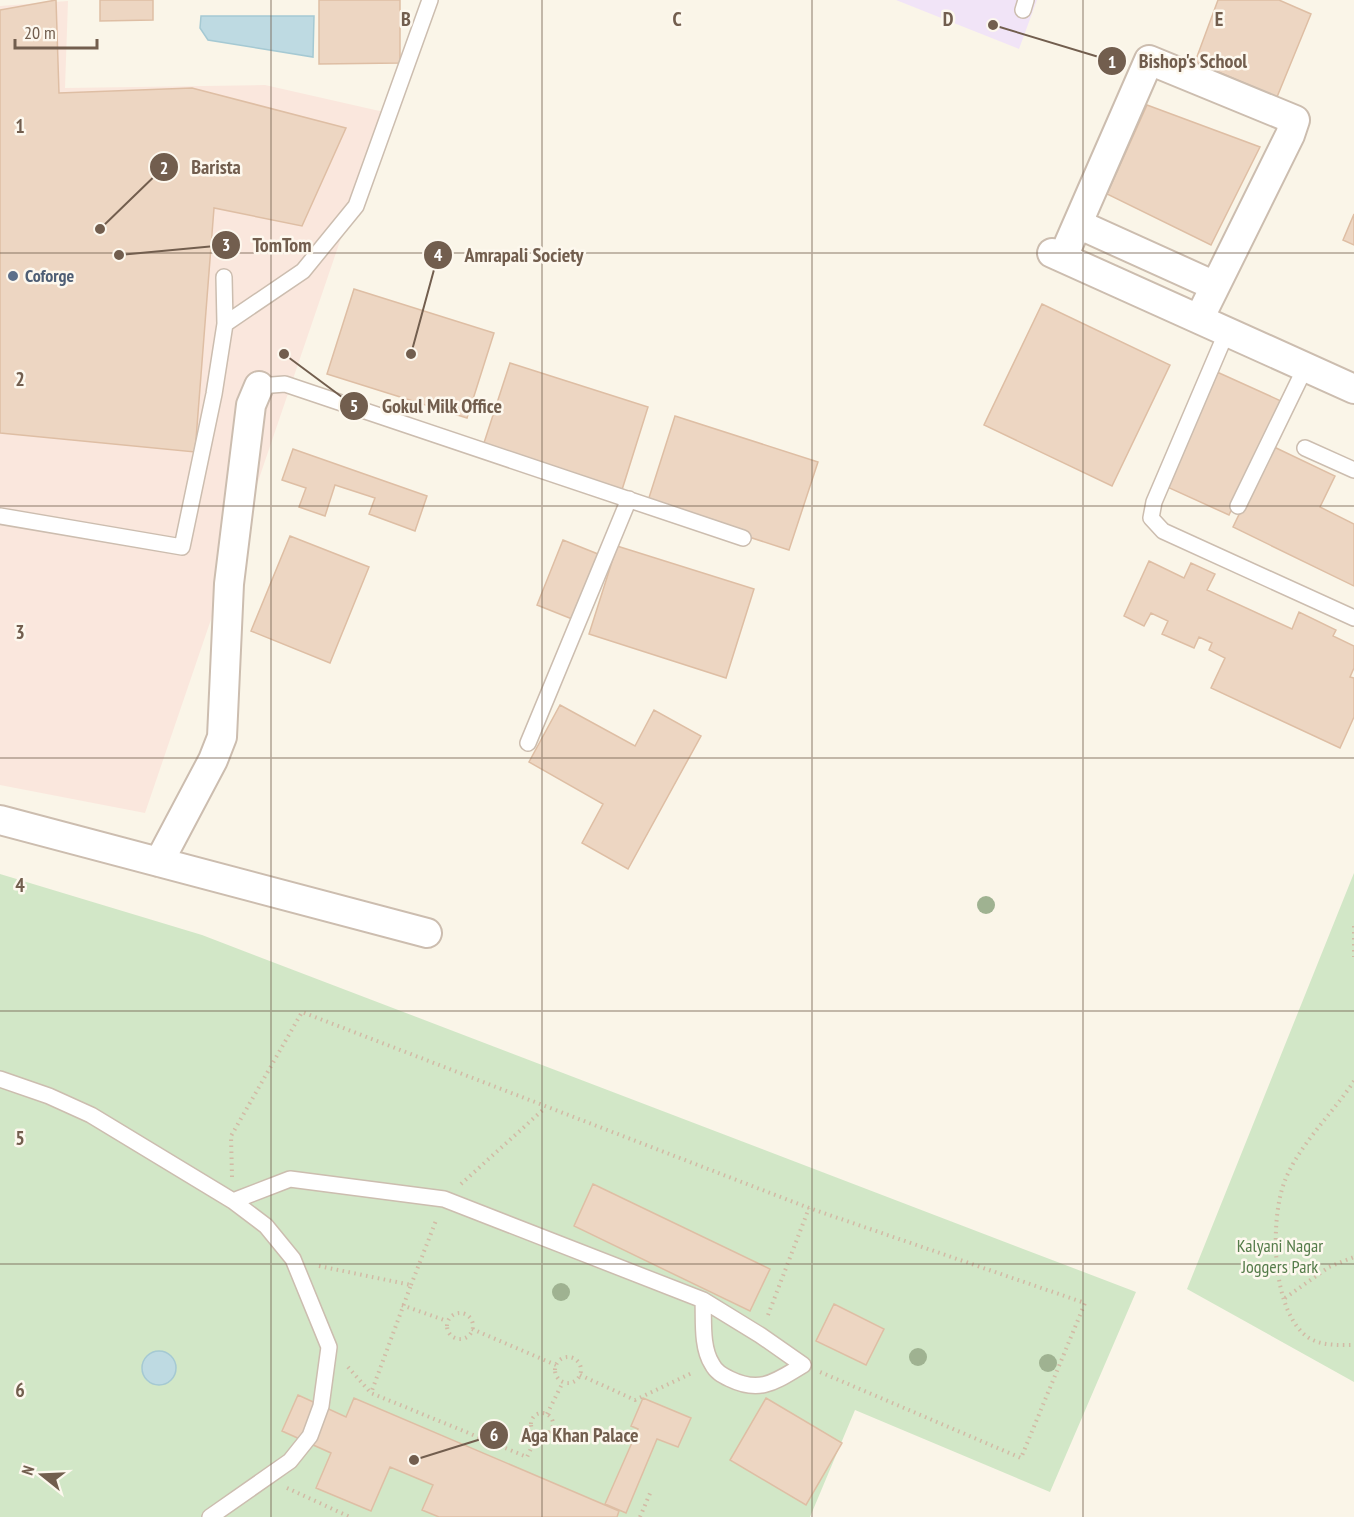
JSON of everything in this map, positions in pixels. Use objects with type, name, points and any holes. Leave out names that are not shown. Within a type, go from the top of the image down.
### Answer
[{"type":"street","points":[[1199,319],[1290,135],[1295,120],[1149,60],[1078,224],[1058,255],[1199,319],[1275,352],[1354,389]]},
{"type":"street","points":[[1078,224],[1215,286]]},
{"type":"street","points":[[159,862],[213,759],[222,737],[232,549],[251,405],[259,386]]},
{"type":"street","points":[[0,820],[428,933]]},
{"type":"lane","points":[[225,324],[303,271],[357,206],[430,0]]},
{"type":"lane","points":[[0,516],[182,547],[214,394],[225,324],[224,277]]},
{"type":"lane","points":[[1227,331],[1154,502],[1151,518],[1163,531],[1354,618]]},
{"type":"lane","points":[[1238,506],[1305,366]]},
{"type":"lane","points":[[259,386],[285,384],[743,538]]},
{"type":"lane","points":[[1305,448],[1354,470]]},
{"type":"lane","points":[[528,743],[629,499]]},
{"type":"lane","points":[[0,1079],[49,1096],[91,1115],[233,1201],[266,1226],[293,1259],[329,1347],[321,1406],[310,1436],[290,1461],[210,1517]]},
{"type":"lane","points":[[233,1201],[290,1179],[444,1199],[703,1299],[803,1365],[775,1382],[758,1387],[738,1383],[719,1374],[711,1364],[706,1344],[703,1299]]},
{"type":"path","points":[[1354,926],[1354,957]]},
{"type":"path","points":[[233,1201],[231,1137],[302,1012],[545,1108],[809,1208],[1085,1304],[1021,1458],[803,1365]]},
{"type":"path","points":[[1354,1081],[1298,1157],[1284,1181],[1278,1203],[1275,1263],[1295,1323],[1309,1338],[1324,1344],[1354,1345]]},
{"type":"path","points":[[371,1393],[402,1305],[444,1199],[545,1108]]},
{"type":"path","points":[[760,1335],[809,1208]]},
{"type":"path","points":[[1285,1298],[1329,1267],[1354,1257]]},
{"type":"path","points":[[293,1259],[411,1285]]},
{"type":"path","points":[[402,1305],[447,1321]]},
{"type":"path","points":[[463,1312],[470,1317],[472,1329],[463,1339],[454,1338],[448,1332],[447,1321],[454,1313],[463,1312]]},
{"type":"path","points":[[472,1329],[556,1365]]},
{"type":"path","points":[[329,1347],[371,1393],[527,1458],[538,1434]]},
{"type":"path","points":[[564,1358],[572,1358],[580,1366],[580,1375],[575,1381],[563,1382],[557,1376],[556,1365],[564,1358]]},
{"type":"path","points":[[580,1375],[635,1400],[711,1364]]},
{"type":"path","points":[[547,1414],[563,1382]]},
{"type":"path","points":[[540,1413],[547,1414],[552,1426],[548,1432],[538,1434],[531,1426],[532,1419],[540,1413]]},
{"type":"path","points":[[267,1479],[350,1517]]},
{"type":"path","points":[[640,1517],[651,1491]]},
{"type":"shaded area","points":[[896,0],[1037,0],[1019,49]]},
{"type":"shaded area","points":[[68,1],[65,88],[265,85],[384,112],[145,813],[0,785],[0,6]]},
{"type":"green space","name":"Kalyani Nagar Joggers Park","points":[[1354,873],[1354,1382],[1187,1289]]},
{"type":"green space","points":[[0,874],[202,935],[1136,1292],[1050,1492],[855,1410],[810,1517],[0,1517]]},
{"type":"water","points":[[201,16],[314,16],[313,57],[208,40],[200,28]]},
{"type":"water","points":[[159,1351],[171,1356],[176,1368],[171,1380],[159,1385],[147,1380],[142,1368],[147,1356]]},
{"type":"building","points":[[56,0],[59,93],[192,88],[346,128],[302,226],[214,208],[195,452],[0,433],[0,10]]},
{"type":"building","points":[[100,0],[153,0],[153,20],[100,21]]},
{"type":"building","points":[[319,0],[400,0],[400,63],[319,64]]},
{"type":"building","points":[[1218,0],[1279,0],[1311,14],[1277,97],[1195,62]]},
{"type":"building","points":[[1147,105],[1260,147],[1211,245],[1107,194]]},
{"type":"building","points":[[1354,214],[1354,245],[1343,240]]},
{"type":"building","points":[[354,289],[494,333],[467,418],[327,374]]},
{"type":"building","points":[[1042,304],[1170,365],[1112,486],[984,425]]},
{"type":"building","points":[[510,363],[648,407],[621,493],[482,449]]},
{"type":"building","points":[[1217,372],[1281,401],[1229,515],[1165,486]]},
{"type":"building","points":[[675,416],[818,462],[789,550],[647,504]]},
{"type":"building","points":[[1272,446],[1335,476],[1320,507],[1354,524],[1354,586],[1233,527]]},
{"type":"building","points":[[293,449],[427,496],[415,531],[369,514],[375,498],[335,485],[325,516],[299,507],[306,488],[282,480]]},
{"type":"building","points":[[290,536],[369,567],[330,663],[251,631]]},
{"type":"building","points":[[563,540],[598,554],[572,619],[537,605]]},
{"type":"building","points":[[617,546],[754,589],[726,678],[589,634]]},
{"type":"building","points":[[1149,561],[1184,578],[1191,563],[1215,574],[1207,590],[1292,629],[1299,612],[1336,630],[1333,636],[1354,646],[1354,668],[1350,677],[1354,678],[1354,717],[1340,748],[1211,688],[1225,658],[1209,650],[1212,643],[1199,637],[1194,648],[1162,634],[1168,621],[1151,613],[1144,626],[1124,616]]},
{"type":"building","points":[[560,705],[635,746],[654,710],[701,736],[628,869],[582,843],[603,804],[529,762]]},
{"type":"building","points":[[593,1184],[770,1269],[750,1311],[574,1226]]},
{"type":"building","points":[[834,1304],[884,1329],[866,1365],[816,1341]]},
{"type":"building","points":[[298,1395],[346,1417],[354,1398],[619,1511],[617,1517],[439,1517],[422,1510],[433,1485],[390,1467],[371,1511],[316,1488],[331,1453],[282,1431]]},
{"type":"building","points":[[643,1398],[691,1418],[678,1447],[657,1439],[626,1513],[605,1504],[638,1429],[631,1426]]},
{"type":"building","points":[[766,1398],[842,1443],[806,1505],[730,1460]]},
{"type":"place","name":"Bishop's School","points":[[993,25]]},
{"type":"place","name":"Barista","points":[[100,229]]},
{"type":"place","name":"TomTom","points":[[119,255]]},
{"type":"place","name":"Coforge","points":[[13,276]]},
{"type":"place","name":"Gokul Milk Office","points":[[284,354]]},
{"type":"place","name":"Amrapali Society","points":[[411,354]]},
{"type":"place","name":"Aga Khan Palace","points":[[414,1460]]}]
